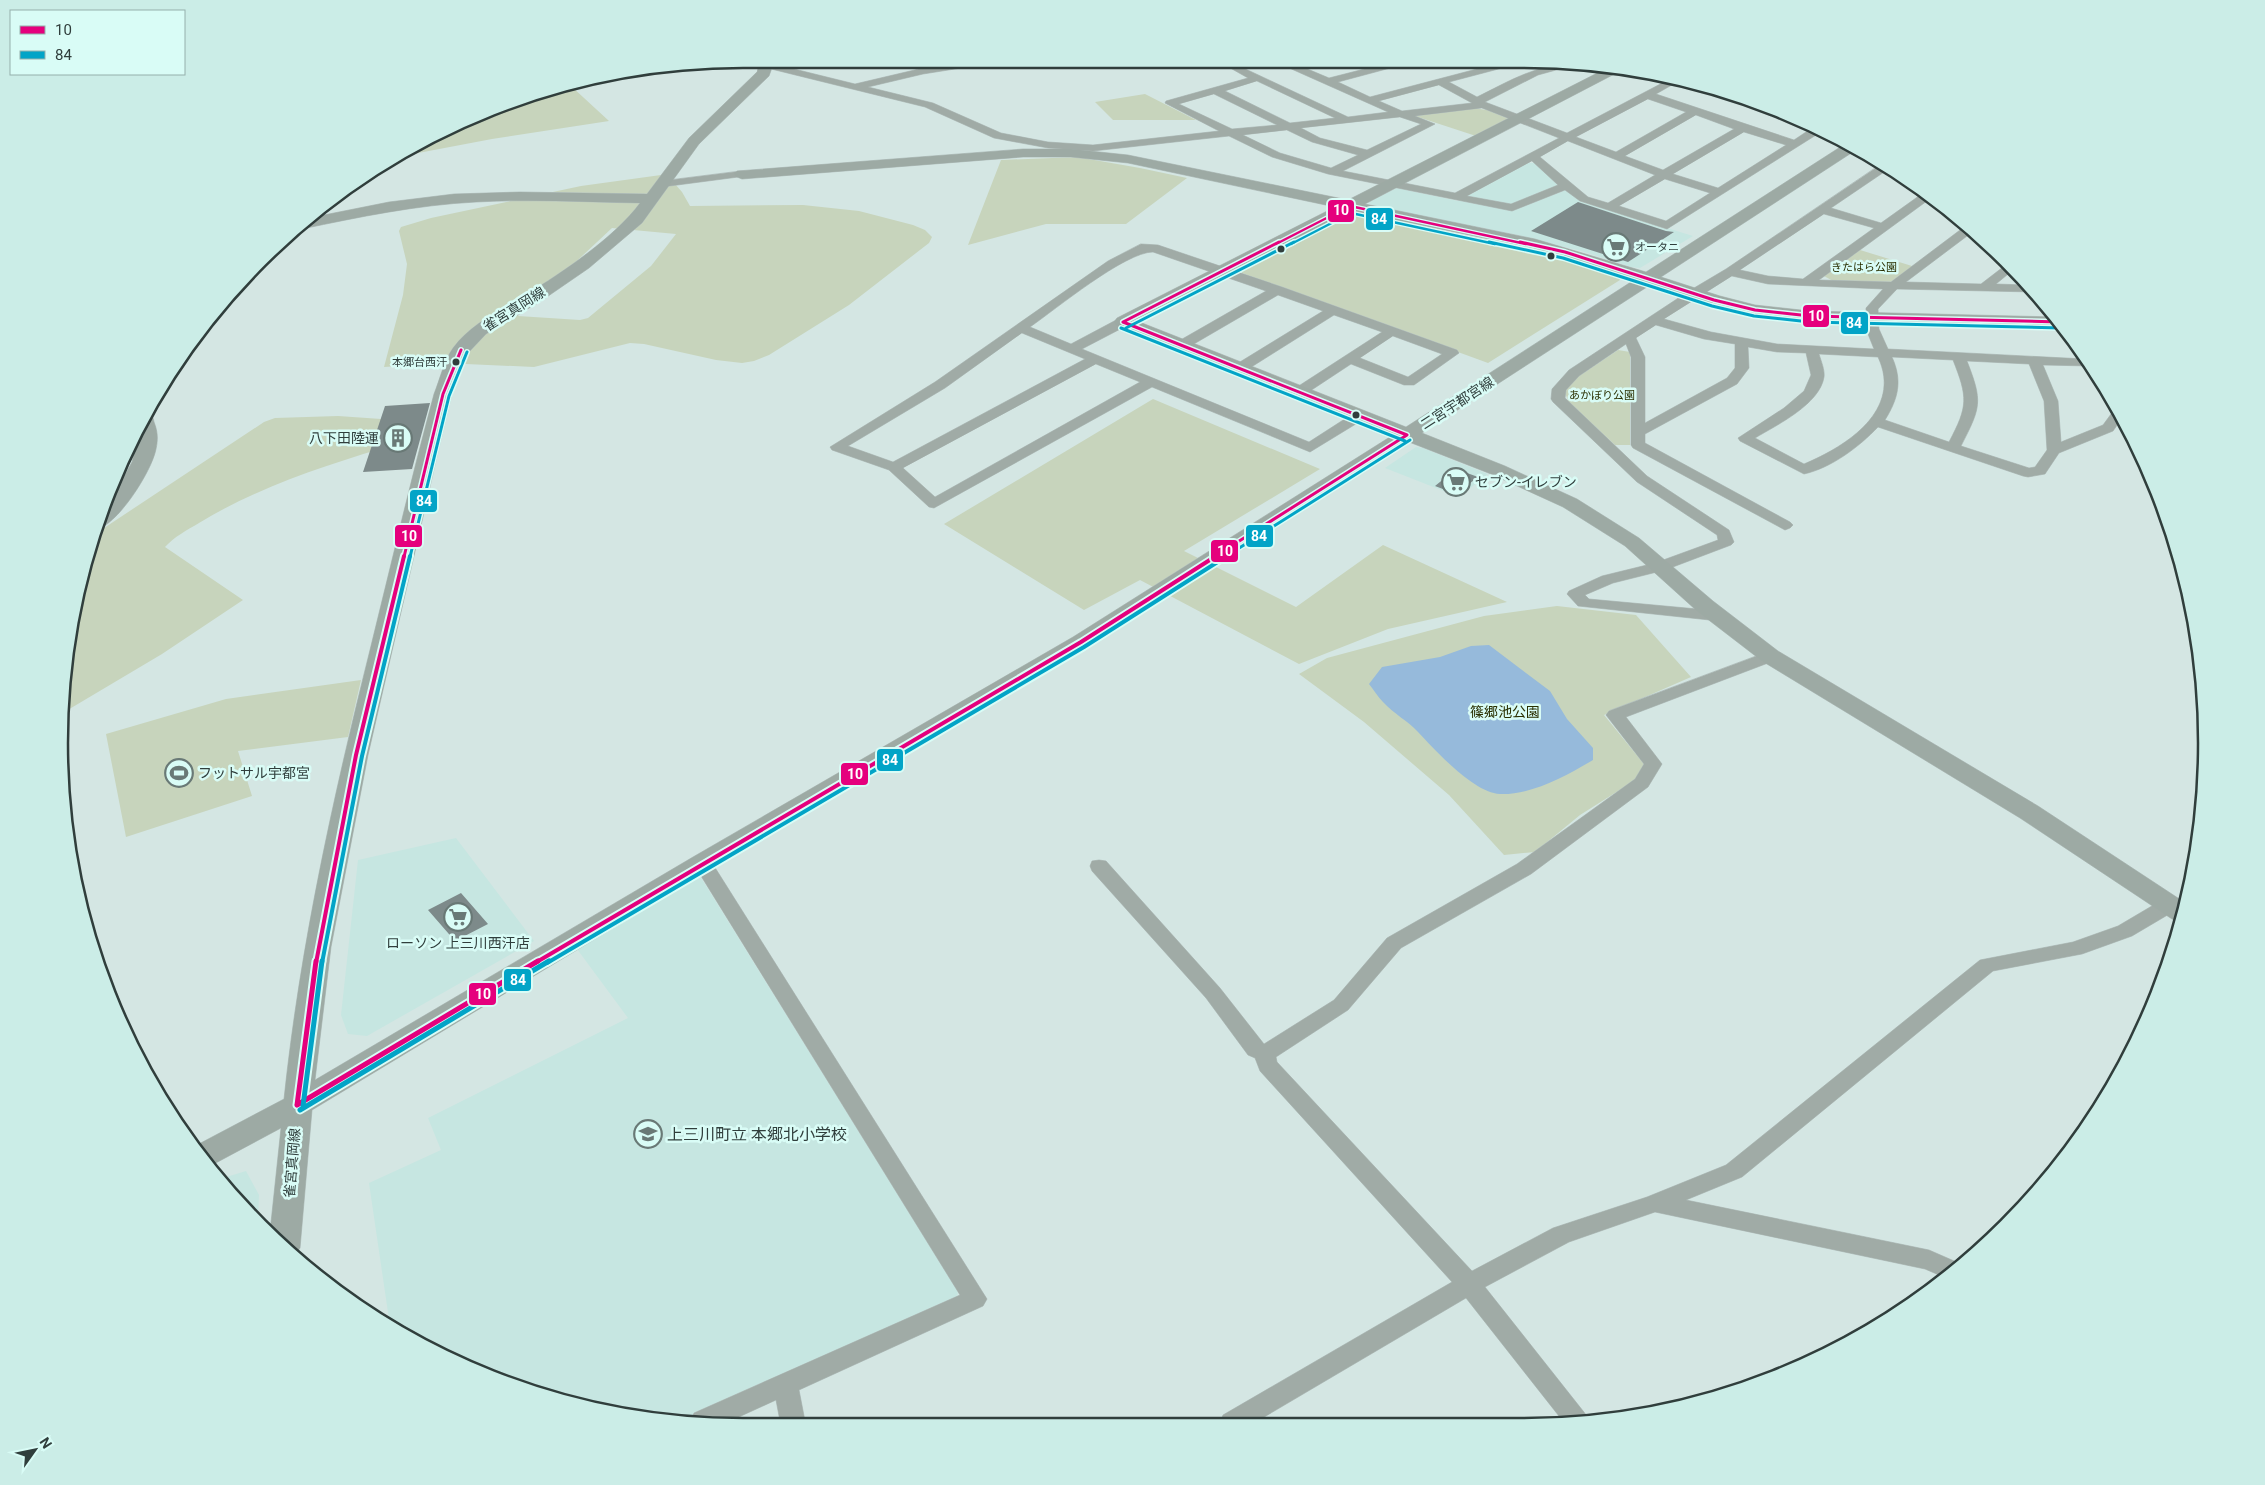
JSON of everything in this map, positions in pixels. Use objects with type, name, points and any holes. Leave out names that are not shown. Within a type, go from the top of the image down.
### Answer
[{"type":"street","name":"雀宮真岡線","points":[[285,1239],[297,1105],[318,947],[356,755],[428,452],[443,394],[456,361],[461,350],[480,330],[583,264],[636,220],[694,142],[764,72],[765,68]]},
{"type":"street","points":[[779,68],[929,105],[982,130],[1031,148],[1128,159],[1535,244],[1736,306],[1810,316],[2050,322]]},
{"type":"street","points":[[857,86],[942,68]]},
{"type":"street","points":[[1236,68],[1349,121]]},
{"type":"street","points":[[1298,68],[1400,114],[1430,124],[1332,172]]},
{"type":"street","points":[[1328,82],[1379,68]]},
{"type":"street","points":[[1370,100],[1490,68]]},
{"type":"street","points":[[662,184],[742,174],[1031,148],[1094,148],[1349,121],[1479,104],[1534,72],[1548,69]]},
{"type":"street","points":[[1072,348],[1609,73]]},
{"type":"street","points":[[1258,78],[1170,103],[1276,155],[1332,172],[1512,208],[1566,186]]},
{"type":"street","points":[[1439,81],[1479,104],[1615,157],[1720,192]]},
{"type":"street","points":[[1456,197],[1568,139],[1668,84]]},
{"type":"street","points":[[1215,90],[1316,140],[1368,154]]},
{"type":"street","points":[[1647,95],[1795,144]]},
{"type":"street","points":[[1615,157],[1694,112]]},
{"type":"street","points":[[1609,207],[1743,128]]},
{"type":"street","points":[[1534,157],[1584,200],[1667,225],[1812,133]]},
{"type":"street","name":"二宮宇都宮線","points":[[207,1154],[297,1105],[702,863],[1081,642],[1407,435],[1846,150]]},
{"type":"street","points":[[1719,616],[1584,603],[1575,594],[1608,579],[1660,567],[1726,542],[1724,534],[1642,479],[1558,399],[1559,389],[1574,373],[1824,210],[1880,170]]},
{"type":"street","points":[[314,222],[436,200],[477,197],[652,199]]},
{"type":"street","points":[[1806,284],[1922,199]]},
{"type":"street","points":[[1824,210],[1883,227]]},
{"type":"street","points":[[1812,351],[1818,376],[1810,393],[1790,411],[1745,438],[1804,470],[1820,464],[1877,422],[1888,408],[1894,391],[1892,372],[1872,333],[1872,308],[1894,285],[1964,232]]},
{"type":"street","points":[[1151,382],[934,504],[894,467],[837,447],[940,385],[1112,264],[1141,248],[1154,248],[1221,270],[1452,354],[1409,382],[1350,359]]},
{"type":"street","points":[[1984,288],[2005,270]]},
{"type":"street","points":[[1730,272],[1768,280],[1806,284],[2022,289]]},
{"type":"street","points":[[1182,345],[1278,290]]},
{"type":"street","points":[[1240,368],[1334,310]]},
{"type":"street","points":[[1654,320],[1708,336],[1777,348],[2081,362]]},
{"type":"street","points":[[1123,322],[1550,492],[1632,542],[1719,616],[1770,656],[2029,812],[2175,909]]},
{"type":"street","points":[[1021,328],[1310,448],[1359,416]]},
{"type":"street","points":[[1299,392],[1392,331]]},
{"type":"street","points":[[1629,337],[1638,357],[1638,439]]},
{"type":"street","points":[[1622,460],[1638,439],[1732,382],[1742,368],[1741,342]]},
{"type":"street","points":[[1953,448],[1970,415],[1971,389],[1958,356]]},
{"type":"street","points":[[894,467],[1095,359]]},
{"type":"street","points":[[2034,359],[2051,401],[2054,450]]},
{"type":"street","points":[[1877,422],[2028,473],[2040,471],[2054,450],[2108,428],[2115,419]]},
{"type":"street","points":[[110,507],[125,491],[142,464],[148,439],[146,428]]},
{"type":"street","points":[[1638,439],[1785,526]]},
{"type":"street","points":[[1265,1054],[1341,1005],[1394,943],[1524,869],[1642,783],[1653,764],[1615,716],[1770,656]]},
{"type":"street","points":[[702,863],[975,1299],[785,1382],[713,1417]]},
{"type":"street","points":[[1098,866],[1213,993],[1256,1049],[1265,1054]]},
{"type":"street","points":[[1241,1418],[1469,1284],[1561,1235],[1734,1172],[1987,965],[2075,949],[2125,931],[2175,909]]},
{"type":"street","points":[[1265,1054],[1267,1065],[1469,1284],[1574,1415]]},
{"type":"street","points":[[1655,1202],[1929,1260],[1946,1268]]},
{"type":"street","points":[[785,1382],[792,1418]]},
{"type":"shaded area","points":[[1528,163],[1535,163],[1580,201],[1693,236],[1640,268],[1631,267],[1578,250],[1373,206],[1367,202],[1397,188],[1458,201]]},
{"type":"shaded area","points":[[1416,447],[1423,448],[1488,474],[1459,497],[1385,468]]},
{"type":"shaded area","points":[[456,838],[534,941],[367,1036],[348,1034],[341,1015],[358,860]]},
{"type":"shaded area","name":"上三川町立 本郷北小学校","points":[[700,876],[958,1291],[957,1298],[701,1416],[654,1412],[611,1405],[526,1382],[444,1348],[389,1317],[369,1183],[441,1150],[428,1118],[628,1018],[577,949]]},
{"type":"shaded area","points":[[246,1171],[259,1195],[258,1213],[235,1188],[226,1177]]},
{"type":"green space","points":[[575,89],[609,121],[492,139],[412,154],[484,119],[526,103]]},
{"type":"green space","points":[[1145,94],[1196,120],[1113,120],[1095,102]]},
{"type":"green space","points":[[1473,108],[1487,110],[1507,118],[1506,121],[1476,136],[1415,116]]},
{"type":"green space","points":[[1077,157],[1187,178],[1126,224],[1046,224],[968,245],[1001,160]]},
{"type":"green space","points":[[661,175],[668,176],[682,192],[690,206],[803,205],[859,211],[913,225],[925,230],[932,237],[929,243],[849,305],[769,355],[754,361],[742,363],[716,360],[644,344],[630,343],[534,367],[444,363],[384,367],[403,295],[407,264],[399,231],[401,227],[431,218],[581,186]],"holes":[[[612,228],[676,234],[651,266],[588,318],[580,320],[518,316]]]},
{"type":"green space","points":[[1361,213],[1554,254],[1619,275],[1620,280],[1488,363],[1242,273],[1242,268],[1349,214]]},
{"type":"green space","name":"きたはら公園","points":[[1860,250],[1912,266],[1895,281],[1886,283],[1833,281],[1824,276]]},
{"type":"green space","name":"あかぼり公園","points":[[1618,350],[1630,352],[1630,445],[1615,445],[1569,402],[1564,391],[1570,382]]},
{"type":"green space","points":[[1153,399],[1320,469],[1184,551],[1296,607],[1383,545],[1507,602],[1388,629],[1299,664],[1140,580],[1084,610],[944,524]]},
{"type":"green space","points":[[338,416],[410,421],[399,443],[322,468],[247,497],[172,540],[165,547],[243,600],[162,654],[69,709],[73,654],[80,611],[102,529],[264,422],[275,418]]},
{"type":"green space","name":"篠郷池公園","points":[[1557,606],[1636,615],[1691,677],[1604,715],[1644,764],[1634,781],[1580,815],[1535,852],[1504,855],[1449,795],[1364,722],[1299,674],[1327,658],[1484,616]]},
{"type":"green space","name":"フットサル宇都宮","points":[[361,680],[348,737],[238,751],[252,796],[126,837],[106,734],[226,699]]},
{"type":"water","points":[[1489,645],[1550,691],[1567,719],[1593,748],[1593,760],[1560,778],[1536,788],[1512,793],[1500,794],[1490,792],[1479,787],[1456,770],[1414,728],[1387,706],[1369,684],[1382,667],[1440,657],[1471,646]]},
{"type":"building","name":"オータニ","points":[[1578,202],[1674,232],[1628,262],[1531,231]]},
{"type":"building","name":"八下田陸運","points":[[430,403],[412,469],[363,472],[385,406]]},
{"type":"building","name":"セブン-イレブン","points":[[1456,469],[1478,477],[1456,494],[1435,486]]},
{"type":"building","name":"ローソン 上三川西汗店","points":[[461,893],[488,924],[455,941],[428,910]]},
{"type":"transit line","name":"10","points":[[1123,322],[1350,206],[1565,252],[1714,300],[1755,310],[1810,316],[2050,322]]},
{"type":"transit line","name":"84","points":[[1126,328],[1351,213],[1563,258],[1712,306],[1754,316],[1810,322],[2055,328]]},
{"type":"transit line","name":"10","points":[[1123,322],[1407,435]]},
{"type":"transit line","name":"84","points":[[1121,328],[1405,441]]},
{"type":"transit line","name":"10","points":[[297,1105],[318,947],[356,755],[443,394],[461,350]]},
{"type":"transit line","name":"84","points":[[303,1106],[324,948],[362,756],[449,396],[467,352]]},
{"type":"transit line","name":"10","points":[[297,1105],[702,863],[1081,642],[1407,435]]},
{"type":"transit line","name":"84","points":[[300,1110],[705,868],[1084,647],[1410,440]]},
{"type":"place","name":"オータニ","points":[[1616,247]]},
{"type":"place","name":"本郷台西汗","points":[[456,362]]},
{"type":"place","name":"八下田陸運","points":[[398,438]]},
{"type":"place","name":"セブン-イレブン","points":[[1456,482]]},
{"type":"place","name":"フットサル宇都宮","points":[[179,773]]},
{"type":"place","name":"ローソン 上三川西汗店","points":[[458,917]]},
{"type":"place","name":"上三川町立 本郷北小学校","points":[[648,1134]]}]
